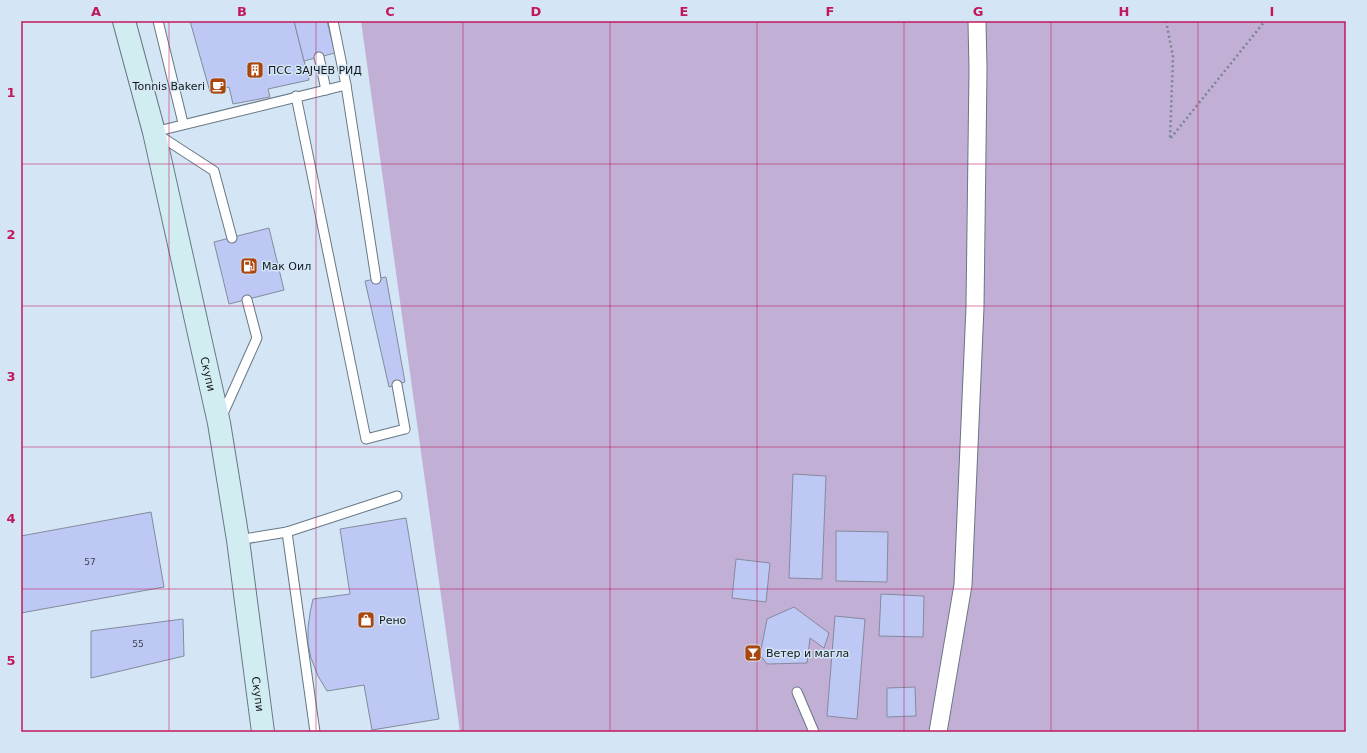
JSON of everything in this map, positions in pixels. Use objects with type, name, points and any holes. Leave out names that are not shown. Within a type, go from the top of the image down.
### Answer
[{"type":"street","name":"Скупи","points":[[124,21],[154,132],[219,423],[238,540],[263,732]]},
{"type":"street","points":[[938,732],[963,585],[975,307],[978,70],[977,21]]},
{"type":"lane","points":[[158,21],[183,124]]},
{"type":"lane","points":[[333,21],[346,85],[376,279]]},
{"type":"lane","points":[[319,57],[326,90]]},
{"type":"lane","points":[[154,132],[296,96],[346,85]]},
{"type":"lane","points":[[296,96],[366,439],[405,429],[397,385]]},
{"type":"lane","points":[[154,132],[214,171],[232,238]]},
{"type":"lane","points":[[219,423],[257,338],[247,300]]},
{"type":"lane","points":[[238,540],[287,532],[397,496]]},
{"type":"lane","points":[[287,532],[315,732]]},
{"type":"lane","points":[[797,692],[814,732]]},
{"type":"path","points":[[1166,21],[1173,57],[1170,139],[1265,21]]},
{"type":"shaded area","points":[[361,21],[1346,21],[1346,732],[460,732]]},
{"type":"building","name":"ПСС ЗАЈЧЕВ РИД","points":[[190,21],[294,21],[309,80],[268,89],[270,97],[233,104],[229,87],[210,92]]},
{"type":"building","points":[[294,21],[327,21],[335,53],[304,61]]},
{"type":"building","name":"Мак Оил","points":[[269,228],[284,290],[229,304],[214,242]]},
{"type":"building","points":[[386,277],[405,382],[389,387],[365,281]]},
{"type":"building","points":[[793,474],[826,476],[822,579],[789,578]]},
{"type":"building","points":[[151,512],[164,587],[21,613],[21,536]]},
{"type":"building","name":"Рено","points":[[406,518],[439,719],[372,730],[364,685],[327,691],[318,676],[311,658],[308,644],[310,613],[313,599],[350,594],[340,529]]},
{"type":"building","points":[[836,531],[888,532],[887,582],[836,581]]},
{"type":"building","points":[[736,559],[770,563],[766,602],[732,598]]},
{"type":"building","points":[[881,594],[924,596],[923,637],[879,636]]},
{"type":"building","points":[[794,607],[829,633],[824,648],[810,638],[807,663],[767,664],[760,655],[767,619]]},
{"type":"building","points":[[835,616],[865,619],[857,719],[827,716]]},
{"type":"building","points":[[183,619],[184,656],[91,678],[91,631]]},
{"type":"building","points":[[915,687],[916,716],[887,717],[887,688]]},
{"type":"place","name":"ПСС ЗАЈЧЕВ РИД","points":[[255,70]]},
{"type":"place","name":"Tonnis Bakeri","points":[[218,86]]},
{"type":"place","name":"Мак Оил","points":[[249,266]]},
{"type":"place","name":"Рено","points":[[366,620]]},
{"type":"place","name":"Ветер и магла","points":[[753,653]]}]
